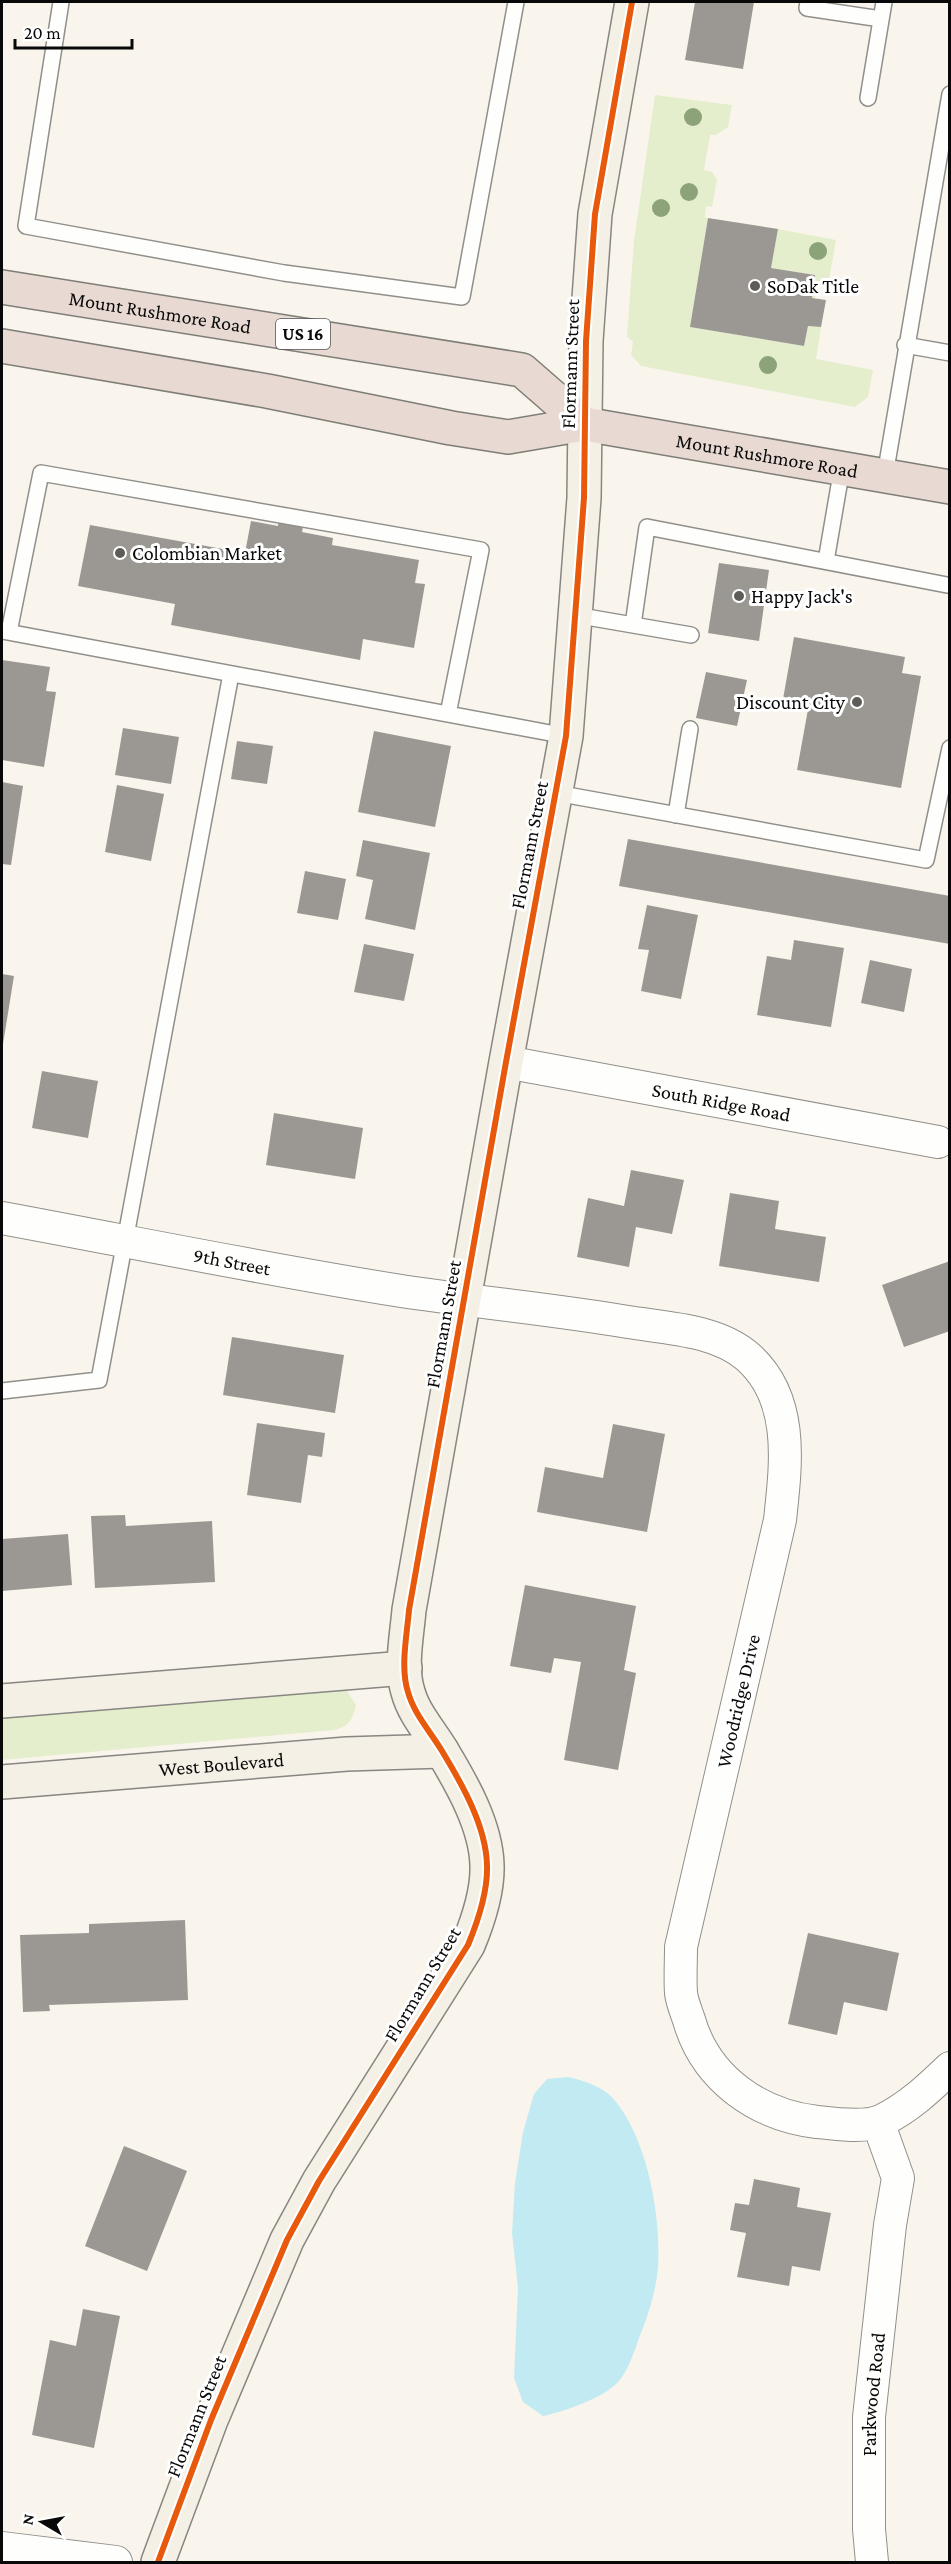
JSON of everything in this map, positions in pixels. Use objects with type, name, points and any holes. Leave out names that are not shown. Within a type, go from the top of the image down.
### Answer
[{"type":"highway","name":"Mount Rushmore Road","points":[[2,287],[522,370],[584,424]]},
{"type":"highway","name":"Mount Rushmore Road","points":[[2,346],[267,391],[451,428],[508,437],[584,424],[950,487]]},
{"type":"street","name":"Flormann Street","points":[[158,2562],[211,2420],[287,2240],[319,2181],[468,1945],[476,1925],[484,1891],[487,1866],[473,1810],[442,1751],[420,1719],[407,1691],[405,1668],[409,1610],[566,736],[584,498],[586,341],[595,214],[632,2]]},
{"type":"street","name":"South Ridge Road","points":[[506,1062],[938,1142]]},
{"type":"street","name":"9th Street","points":[[2,1218],[464,1300]]},
{"type":"street","name":"Woodridge Drive","points":[[464,1300],[560,1310],[688,1332],[721,1340],[746,1355],[762,1369],[783,1414],[786,1446],[780,1520],[681,1947],[681,1995],[694,2038],[716,2070],[738,2093],[764,2108],[792,2119],[839,2125],[878,2122],[918,2099],[950,2068]]},
{"type":"street","points":[[2,1701],[405,1668]]},
{"type":"street","name":"West Boulevard","points":[[2,1782],[346,1754],[442,1751]]},
{"type":"street","name":"Parkwood Road","points":[[872,2562],[869,2529],[869,2417],[890,2225],[898,2178],[878,2122]]},
{"type":"street","points":[[2,2548],[116,2562]]},
{"type":"lane","points":[[62,2],[26,226],[284,273],[462,297],[516,2]]},
{"type":"lane","points":[[808,2],[807,8],[881,19]]},
{"type":"lane","points":[[868,98],[884,2]]},
{"type":"lane","points":[[885,475],[905,345],[950,94]]},
{"type":"lane","points":[[905,345],[950,353]]},
{"type":"lane","points":[[826,561],[842,468]]},
{"type":"lane","points":[[448,714],[480,550],[41,473],[5,631],[231,674],[566,736]]},
{"type":"lane","points":[[633,625],[647,527],[947,585]]},
{"type":"lane","points":[[575,615],[691,635]]},
{"type":"lane","points":[[2,1391],[99,1380],[127,1241],[231,674]]},
{"type":"lane","points":[[676,815],[690,729]]},
{"type":"lane","points":[[556,793],[926,860],[950,748]]},
{"type":"green space","points":[[655,95],[732,105],[728,127],[716,135],[710,135],[704,170],[712,172],[717,180],[712,207],[706,206],[705,217],[708,218],[690,327],[804,346],[808,326],[821,327],[816,359],[873,370],[868,397],[855,407],[641,366],[631,355],[633,342],[627,337],[634,241]]},
{"type":"green space","points":[[778,229],[836,240],[828,286],[818,285],[815,298],[812,298],[815,275],[771,268]]},
{"type":"green space","points":[[345,1688],[356,1705],[355,1710],[346,1725],[334,1730],[2,1760],[2,1714]]},
{"type":"water","points":[[568,2077],[594,2085],[606,2092],[627,2118],[636,2137],[650,2180],[654,2203],[658,2267],[648,2312],[630,2362],[621,2378],[611,2389],[593,2399],[543,2416],[523,2402],[514,2378],[518,2288],[512,2233],[515,2183],[523,2132],[534,2094],[547,2079]]},
{"type":"building","points":[[695,2],[754,2],[743,69],[685,60]]},
{"type":"building","name":"SoDak Title","points":[[708,218],[778,229],[771,268],[815,275],[812,298],[826,300],[821,327],[808,326],[804,346],[690,327]]},
{"type":"building","points":[[279,518],[304,522],[302,532],[333,538],[332,545],[419,560],[415,583],[425,584],[414,648],[363,639],[360,660],[171,625],[175,604],[78,586],[90,525],[245,553],[251,521],[278,526]]},
{"type":"building","points":[[719,563],[769,570],[759,641],[708,633]]},
{"type":"building","points":[[794,637],[905,657],[902,673],[921,676],[901,788],[797,770],[809,704],[783,699]]},
{"type":"building","points":[[2,660],[50,667],[46,691],[56,692],[44,767],[2,760]]},
{"type":"building","points":[[706,672],[747,680],[737,726],[696,718]]},
{"type":"building","points":[[123,728],[179,737],[171,784],[115,775]]},
{"type":"building","points":[[374,731],[451,746],[435,827],[358,812]]},
{"type":"building","points":[[237,741],[273,746],[267,784],[231,779]]},
{"type":"building","points":[[2,782],[23,786],[11,865],[2,864]]},
{"type":"building","points":[[117,785],[164,794],[151,861],[105,852]]},
{"type":"building","points":[[628,839],[950,896],[950,944],[619,886]]},
{"type":"building","points":[[363,840],[430,853],[415,930],[365,919],[373,880],[356,876]]},
{"type":"building","points":[[305,871],[346,879],[338,920],[297,913]]},
{"type":"building","points":[[647,905],[698,915],[681,999],[641,991],[649,950],[638,949]]},
{"type":"building","points":[[794,940],[844,948],[831,1027],[757,1015],[767,956],[791,960]]},
{"type":"building","points":[[364,944],[414,954],[404,1001],[354,992]]},
{"type":"building","points":[[870,960],[912,969],[904,1012],[861,1003]]},
{"type":"building","points":[[2,974],[14,976],[3,1044],[2,1043]]},
{"type":"building","points":[[42,1071],[98,1081],[88,1138],[32,1128]]},
{"type":"building","points":[[274,1113],[363,1128],[355,1179],[266,1165]]},
{"type":"building","points":[[631,1170],[684,1180],[672,1234],[636,1227],[629,1267],[577,1257],[588,1198],[624,1206]]},
{"type":"building","points":[[730,1193],[779,1201],[775,1229],[826,1237],[819,1282],[719,1266]]},
{"type":"building","points":[[950,1261],[950,1331],[904,1347],[882,1285]]},
{"type":"building","points":[[232,1337],[344,1355],[335,1413],[223,1395]]},
{"type":"building","points":[[257,1423],[325,1433],[322,1457],[308,1455],[301,1503],[247,1495]]},
{"type":"building","points":[[613,1424],[665,1434],[647,1532],[537,1512],[545,1467],[603,1478]]},
{"type":"building","points":[[125,1515],[126,1526],[212,1521],[215,1582],[95,1588],[91,1516]]},
{"type":"building","points":[[68,1534],[72,1585],[2,1591],[2,1539]]},
{"type":"building","points":[[525,1585],[636,1606],[624,1670],[636,1673],[618,1770],[564,1760],[581,1662],[554,1658],[551,1673],[510,1666]]},
{"type":"building","points":[[185,1920],[188,2000],[49,2005],[50,2011],[23,2012],[20,1935],[89,1933],[89,1924]]},
{"type":"building","points":[[808,1933],[899,1953],[887,2011],[844,2002],[837,2035],[788,2024]]},
{"type":"building","points":[[124,2146],[187,2171],[147,2271],[85,2246]]},
{"type":"building","points":[[754,2179],[800,2188],[797,2207],[831,2213],[820,2271],[792,2266],[789,2286],[737,2277],[746,2233],[730,2230],[735,2203],[749,2205]]},
{"type":"building","points":[[83,2309],[120,2316],[94,2448],[32,2435],[50,2340],[76,2346]]},
{"type":"cycle path","points":[[158,2562],[211,2420],[287,2240],[319,2181],[468,1945],[484,1896],[487,1875],[486,1850],[478,1820],[457,1777],[411,1700],[404,1672],[405,1651],[409,1610],[566,736],[584,498],[586,341],[595,214],[632,2]]},
{"type":"place","name":"SoDak Title","points":[[755,286]]},
{"type":"place","name":"Colombian Market","points":[[120,553]]},
{"type":"place","name":"Happy Jack's","points":[[739,596]]},
{"type":"place","name":"Discount City","points":[[857,702]]}]
